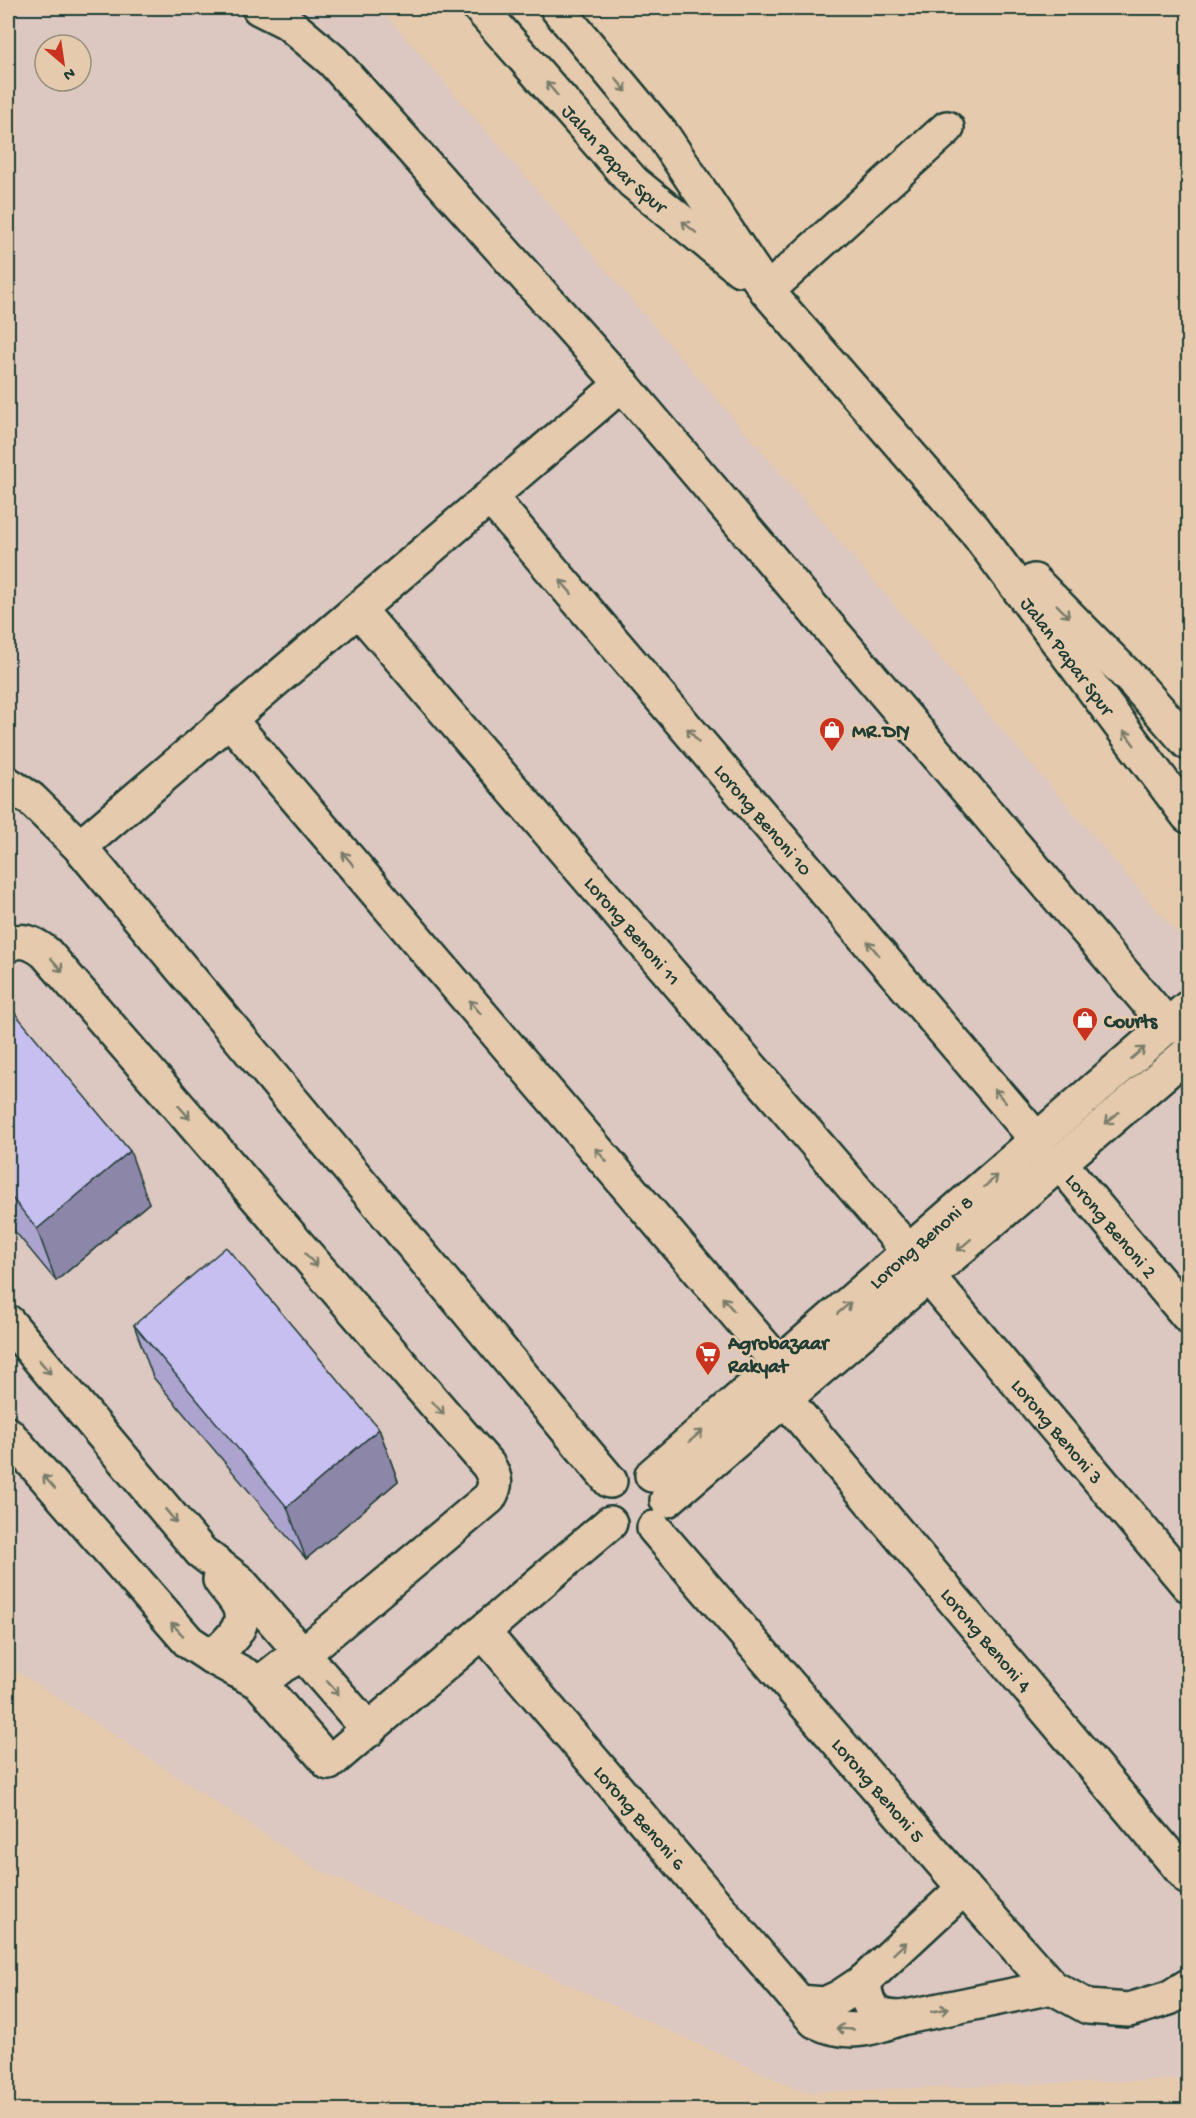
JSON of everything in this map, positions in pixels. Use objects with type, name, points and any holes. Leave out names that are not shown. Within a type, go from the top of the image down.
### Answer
[{"type":"street","points":[[259,8],[287,22],[333,61],[622,384],[1179,1018]]},
{"type":"street","name":"Jalan Papar Spur","points":[[480,8],[633,182],[767,291]]},
{"type":"street","name":"Jalan Papar Spur","points":[[557,8],[664,137],[767,291],[974,529],[1164,785]]},
{"type":"street","points":[[767,291],[947,128]]},
{"type":"street","points":[[80,847],[622,384]]},
{"type":"street","name":"Lorong Benoni 10","points":[[490,497],[1049,1152]]},
{"type":"street","name":"Jalan Papar Spur","points":[[974,529],[1028,576],[1135,683],[1188,743]]},
{"type":"street","name":"Lorong Benoni 11","points":[[358,609],[919,1264]]},
{"type":"street","points":[[229,719],[779,1364]]},
{"type":"street","points":[[8,784],[31,799],[80,847],[610,1481]]},
{"type":"street","points":[[1164,785],[1188,816]]},
{"type":"street","points":[[1164,785],[1188,839]]},
{"type":"street","points":[[8,945],[12,942],[25,941],[38,945],[46,953],[493,1473],[496,1480],[494,1490],[489,1497],[303,1654],[283,1665],[260,1683]]},
{"type":"street","name":"Lorong Benoni 8","points":[[658,1501],[785,1399],[919,1264],[1049,1152],[1179,1018]]},
{"type":"street","name":"Lorong Benoni 8","points":[[1049,1152],[1188,1053]]},
{"type":"street","name":"Lorong Benoni 2","points":[[1049,1152],[1188,1316]]},
{"type":"street","name":"Lorong Benoni 8","points":[[658,1501],[779,1364],[919,1264]]},
{"type":"street","name":"Lorong Benoni 3","points":[[919,1264],[1188,1585]]},
{"type":"street","points":[[8,1322],[201,1552],[240,1609],[241,1621],[237,1632],[212,1658]]},
{"type":"street","name":"Lorong Benoni 4","points":[[785,1399],[1188,1878]]},
{"type":"street","points":[[8,1434],[189,1642],[212,1658],[260,1683],[329,1763],[610,1523]]},
{"type":"street","points":[[634,1469],[658,1501],[645,1533],[626,1533],[617,1530],[610,1523],[602,1507],[602,1498],[610,1481],[625,1471],[634,1469]]},
{"type":"street","name":"Lorong Benoni 5","points":[[658,1501],[964,1888],[1052,1987],[1088,2007],[1129,2010],[1169,1998],[1188,1986]]},
{"type":"street","points":[[201,1552],[239,1581],[369,1730]]},
{"type":"street","name":"Lorong Benoni 6","points":[[483,1632],[815,2021],[831,2028],[847,2031],[873,2028],[901,2018],[1052,1987]]},
{"type":"street","points":[[798,2002],[825,2004],[864,1981],[964,1888]]},
{"type":"street","points":[[864,1981],[868,2002],[875,2012],[886,2018],[901,2018]]},
{"type":"shaded area","points":[[8,8],[380,8],[1188,946],[1188,2079],[803,2092],[317,1869],[8,1665]]},
{"type":"building","points":[[8,1005],[130,1151],[37,1229],[8,1193]]},
{"type":"building","points":[[226,1247],[379,1429],[287,1507],[134,1325]]},
{"type":"place","name":"MR.DIY","points":[[832,753]]},
{"type":"place","name":"Courts","points":[[1085,1043]]},
{"type":"place","name":"Agrobazaar Rakyat","points":[[708,1377]]}]
